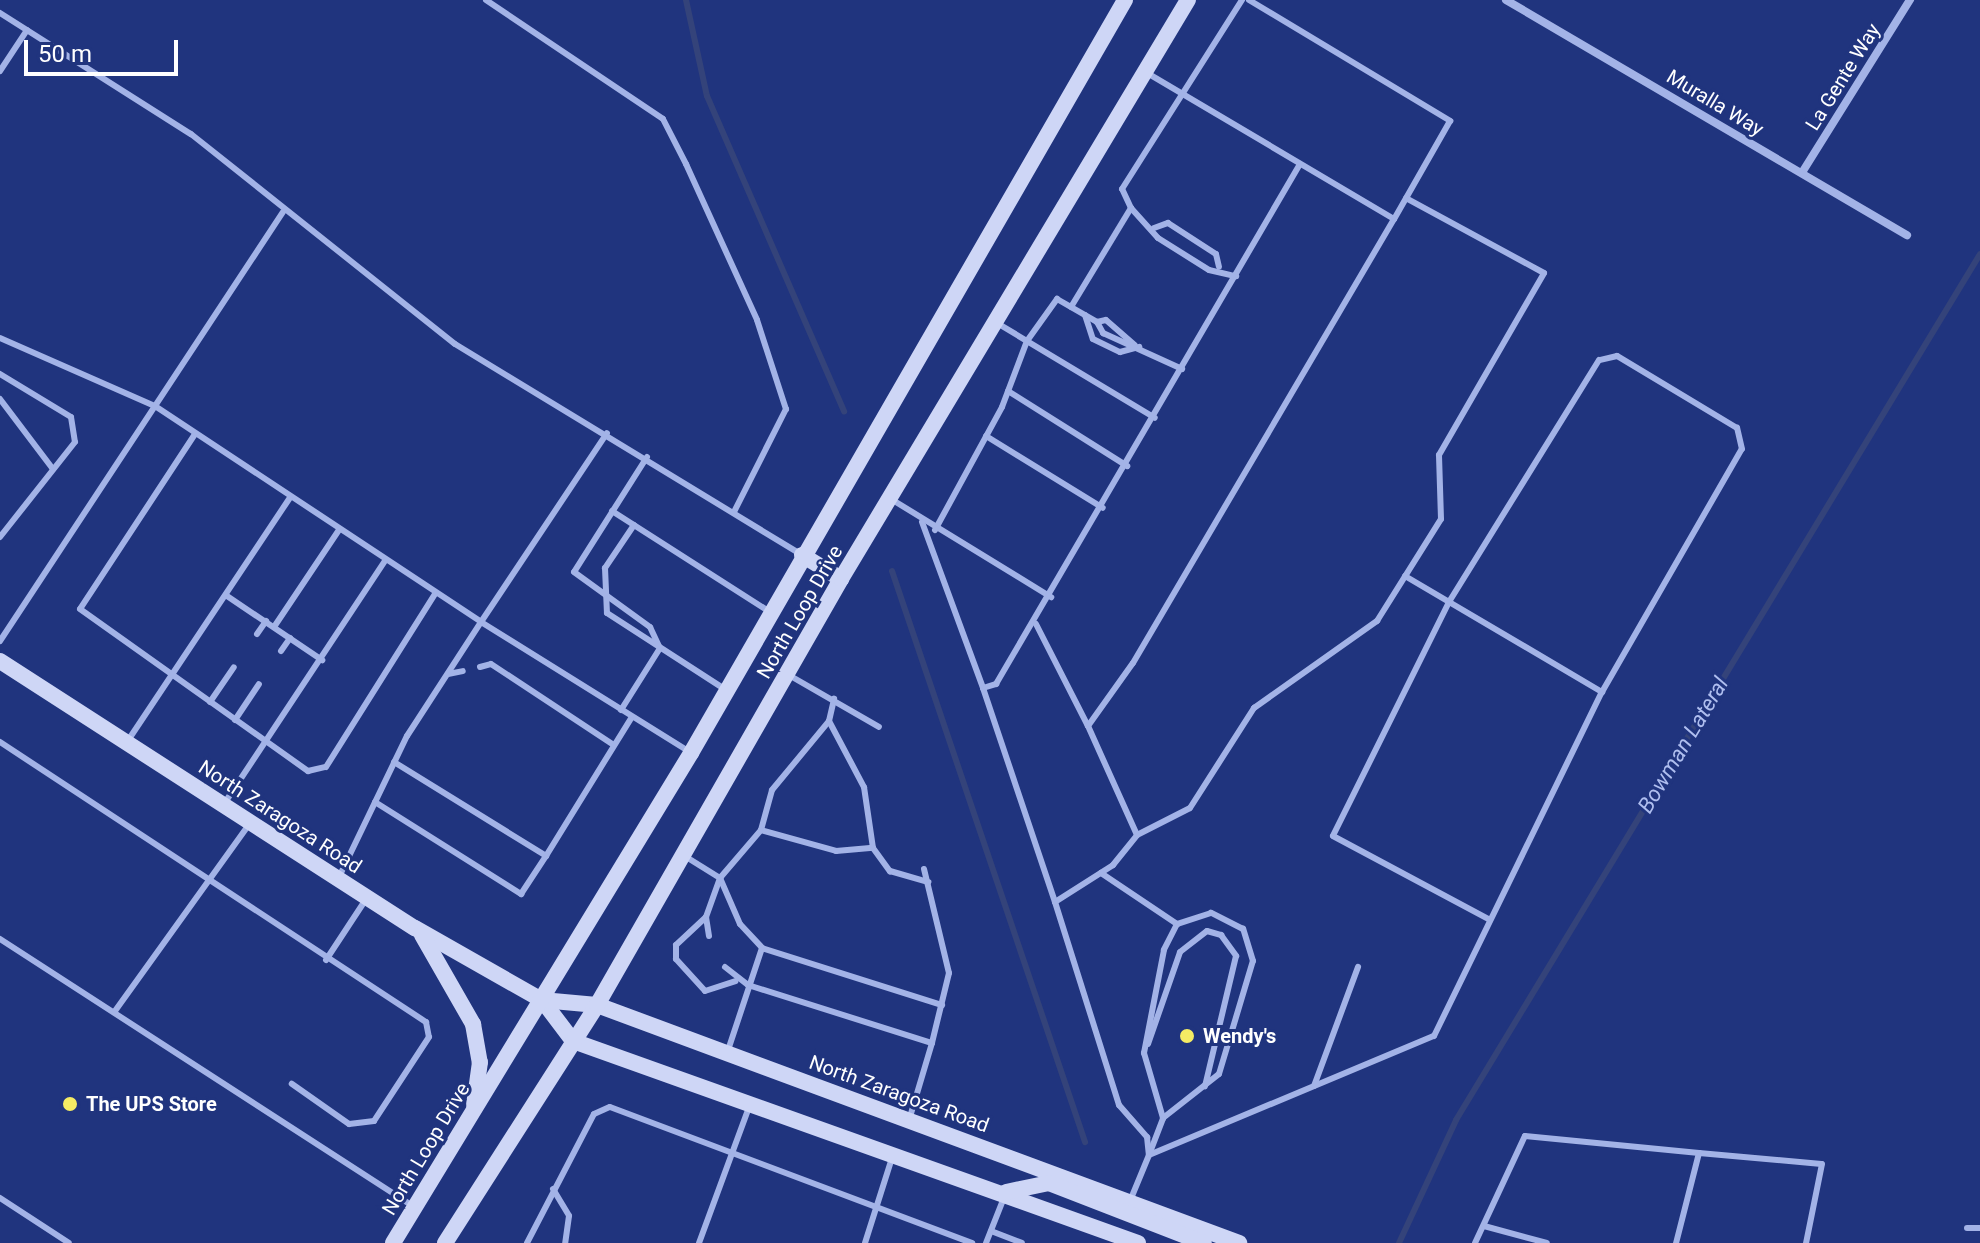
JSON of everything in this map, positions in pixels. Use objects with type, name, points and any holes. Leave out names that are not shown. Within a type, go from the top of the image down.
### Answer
[{"type":"main road","name":"North Loop Drive","points":[[393,1243],[691,753],[802,555],[1125,0]]},
{"type":"main road","name":"North Loop Drive","points":[[445,1243],[597,1005],[841,579],[1188,0]]},
{"type":"main road","points":[[802,555],[841,579]]},
{"type":"main road","name":"North Zaragoza Road","points":[[0,661],[415,928],[542,1000],[573,1041]]},
{"type":"main road","points":[[415,928],[473,1024],[480,1062],[473,1110]]},
{"type":"main road","name":"North Zaragoza Road","points":[[542,1000],[597,1005],[1239,1243]]},
{"type":"main road","points":[[573,1041],[1006,1192],[1138,1243]]},
{"type":"main road","points":[[1006,1192],[1049,1183],[1204,1243]]},
{"type":"street","name":"Muralla Way","points":[[1506,0],[1803,171],[1907,235]]},
{"type":"street","name":"La Gente Way","points":[[1803,171],[1910,0]]},
{"type":"lane","points":[[486,0],[663,119],[686,164],[757,320],[786,409],[776,443],[734,512]]},
{"type":"lane","points":[[1236,276],[1219,267],[1209,270],[1158,238],[1154,228],[1131,208],[1122,189],[1177,92],[1242,0]]},
{"type":"lane","points":[[1088,726],[1139,652],[1450,121],[1249,0]]},
{"type":"lane","points":[[0,13],[191,134],[283,212],[455,344],[647,457],[802,555]]},
{"type":"lane","points":[[0,71],[27,30]]},
{"type":"lane","points":[[1145,72],[1394,219]]},
{"type":"lane","points":[[983,688],[996,684],[1036,624],[1300,164]]},
{"type":"lane","points":[[1055,902],[1101,873],[1137,835],[1190,808],[1254,708],[1377,621],[1441,519],[1439,455],[1544,273],[1406,198]]},
{"type":"lane","points":[[1071,307],[1131,208]]},
{"type":"lane","points":[[0,641],[283,212]]},
{"type":"lane","points":[[1154,228],[1168,223],[1216,254],[1219,267]]},
{"type":"lane","points":[[935,530],[1008,391],[1027,341],[1057,299],[1097,322],[1103,333],[1182,369]]},
{"type":"lane","points":[[1085,315],[1093,339],[1120,352],[1137,346]]},
{"type":"lane","points":[[1097,322],[1106,320],[1137,346]]},
{"type":"lane","points":[[995,322],[1155,418]]},
{"type":"lane","points":[[0,338],[155,406],[435,594],[691,753]]},
{"type":"lane","points":[[1149,1155],[1434,1036],[1602,692],[1742,449],[1737,428],[1617,356],[1599,360],[1449,602],[1333,836],[1490,920]]},
{"type":"lane","points":[[0,374],[71,417],[75,442],[0,537]]},
{"type":"lane","points":[[1008,391],[1127,466]]},
{"type":"lane","points":[[0,399],[53,469]]},
{"type":"lane","points":[[338,879],[394,762],[481,622],[607,433]]},
{"type":"lane","points":[[195,434],[80,599],[84,618],[308,771],[326,767],[435,594]]},
{"type":"lane","points":[[986,436],[1103,508]]},
{"type":"lane","points":[[647,457],[574,572],[650,627],[660,648]]},
{"type":"lane","points":[[127,742],[290,498]]},
{"type":"lane","points":[[890,498],[935,530],[1051,597]]},
{"type":"lane","points":[[612,511],[770,612]]},
{"type":"lane","points":[[922,522],[983,688],[1055,902],[1107,1074],[1119,1105],[1147,1137],[1149,1155]]},
{"type":"lane","points":[[634,525],[605,568],[601,593],[607,613],[726,690]]},
{"type":"lane","points":[[274,627],[339,530]]},
{"type":"lane","points":[[224,804],[385,561]]},
{"type":"lane","points":[[1405,576],[1602,692]]},
{"type":"lane","points":[[227,596],[322,660]]},
{"type":"lane","points":[[257,634],[266,621]]},
{"type":"lane","points":[[1036,624],[1088,726],[1137,835]]},
{"type":"lane","points":[[281,651],[290,638]]},
{"type":"lane","points":[[621,710],[660,648]]},
{"type":"lane","points":[[480,667],[491,664],[614,745]]},
{"type":"lane","points":[[210,702],[234,667]]},
{"type":"lane","points":[[448,674],[463,671]]},
{"type":"lane","points":[[787,674],[879,727]]},
{"type":"lane","points":[[235,720],[259,684]]},
{"type":"lane","points":[[834,699],[829,721],[772,790],[761,830],[720,878],[706,917],[676,945],[676,959],[705,991],[735,981],[932,1043]]},
{"type":"lane","points":[[375,802],[521,894],[632,717]]},
{"type":"lane","points":[[829,721],[864,787],[873,848],[890,871],[928,882]]},
{"type":"lane","points":[[0,742],[362,984],[414,1011],[429,1037],[374,1121],[349,1124],[292,1084]]},
{"type":"lane","points":[[394,762],[546,856]]},
{"type":"lane","points":[[115,1011],[251,822]]},
{"type":"lane","points":[[761,830],[836,851],[873,848]]},
{"type":"lane","points":[[683,855],[720,878],[740,924],[762,948],[942,1005]]},
{"type":"lane","points":[[908,1121],[949,973],[924,869]]},
{"type":"lane","points":[[1101,873],[1177,924]]},
{"type":"lane","points":[[326,960],[367,897]]},
{"type":"lane","points":[[1130,1201],[1163,1118],[1219,1074],[1253,961],[1250,941],[1229,919],[1211,913],[1177,924],[1164,950],[1144,1053],[1163,1118]]},
{"type":"lane","points":[[706,917],[709,936]]},
{"type":"lane","points":[[1144,1053],[1180,952],[1207,931],[1221,935],[1236,956],[1205,1086]]},
{"type":"lane","points":[[0,939],[414,1207]]},
{"type":"lane","points":[[727,1055],[762,948]]},
{"type":"lane","points":[[725,967],[735,981]]},
{"type":"lane","points":[[1314,1086],[1358,967]]},
{"type":"lane","points":[[699,1243],[750,1102]]},
{"type":"lane","points":[[527,1243],[553,1189],[603,1108],[733,1153],[972,1243]]},
{"type":"lane","points":[[1475,1243],[1525,1136],[1822,1164],[1806,1243]]},
{"type":"lane","points":[[1676,1243],[1699,1153]]},
{"type":"lane","points":[[865,1243],[893,1154]]},
{"type":"lane","points":[[553,1189],[569,1216],[565,1243]]},
{"type":"lane","points":[[986,1243],[1006,1192]]},
{"type":"lane","points":[[0,1198],[69,1243]]},
{"type":"lane","points":[[1484,1226],[1547,1243]]},
{"type":"lane","points":[[1967,1228],[1980,1228]]},
{"type":"lane","points":[[991,1231],[1022,1243]]},
{"type":"waterway","points":[[686,0],[707,96],[844,411]]},
{"type":"waterway","name":"Bowman Lateral","points":[[1399,1243],[1456,1120],[1980,254]]},
{"type":"waterway","points":[[892,571],[1085,1142]]},
{"type":"place","name":"Wendy's","points":[[1187,1036]]},
{"type":"place","name":"The UPS Store","points":[[70,1104]]}]
